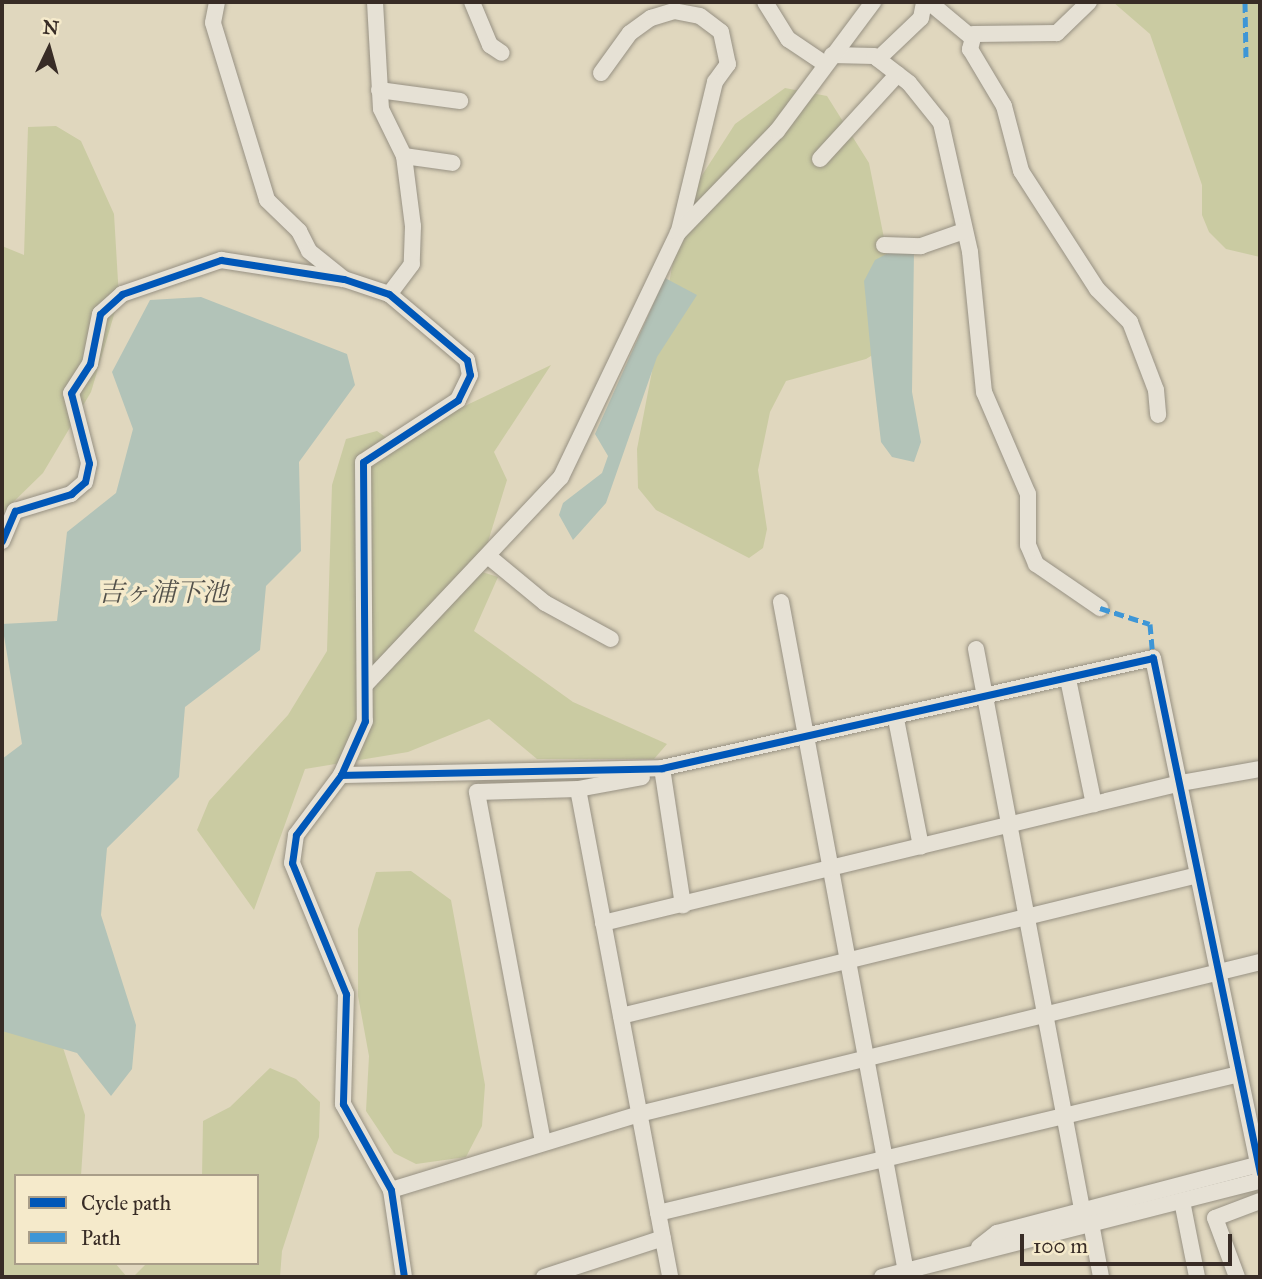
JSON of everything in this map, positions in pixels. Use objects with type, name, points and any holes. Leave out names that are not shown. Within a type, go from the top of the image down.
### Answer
[{"type":"street","points":[[217,2],[213,23],[267,200],[299,231],[309,251],[344,279]]},
{"type":"street","points":[[375,2],[380,110],[404,156],[412,264],[389,294]]},
{"type":"street","points":[[472,2],[490,45],[502,53]]},
{"type":"street","points":[[765,2],[788,39],[829,59],[878,59],[898,74],[941,123],[964,231],[984,391],[1028,495],[1028,545],[1036,564],[1100,608]]},
{"type":"street","points":[[678,233],[777,131],[873,2]]},
{"type":"street","points":[[878,59],[922,18],[924,2]]},
{"type":"street","points":[[929,2],[971,37],[1028,29],[1057,33],[1089,2]]},
{"type":"street","points":[[366,684],[561,477],[678,233],[715,82],[728,64],[721,32],[700,16],[674,11],[651,18],[630,33],[601,73]]},
{"type":"street","points":[[971,37],[970,49],[1004,106],[1021,171],[1097,289],[1130,322],[1156,390],[1158,415]]},
{"type":"street","points":[[820,159],[898,74]]},
{"type":"street","points":[[379,90],[460,101]]},
{"type":"street","points":[[404,156],[453,163]]},
{"type":"street","points":[[884,245],[921,246],[964,231]]},
{"type":"street","points":[[2,541],[15,510],[71,494],[85,482],[89,463],[71,393],[90,364],[106,302],[221,260],[344,279],[389,294],[467,360],[470,375],[458,400],[363,462],[365,720],[341,775],[296,835],[292,863],[346,994],[343,1104],[391,1190],[404,1277]]},
{"type":"street","points":[[488,556],[545,603],[611,639]]},
{"type":"street","points":[[781,602],[805,741],[887,1158],[906,1273]]},
{"type":"street","points":[[976,649],[1026,916],[1048,1015],[1065,1117],[1101,1277]]},
{"type":"street","points":[[341,775],[656,769],[805,741],[1153,658],[1260,1171]]},
{"type":"street","points":[[1068,678],[1094,804]]},
{"type":"street","points":[[896,719],[921,847]]},
{"type":"street","points":[[543,1142],[477,792],[578,789],[648,776],[656,769]]},
{"type":"street","points":[[656,769],[683,905]]},
{"type":"street","points":[[603,923],[1181,783],[1260,769]]},
{"type":"street","points":[[578,789],[670,1277]]},
{"type":"street","points":[[621,1016],[1198,875]]},
{"type":"street","points":[[391,1190],[639,1114],[1260,962]]},
{"type":"street","points":[[658,1213],[1239,1074]]},
{"type":"street","points":[[1086,1216],[1182,1201],[1260,1171]]},
{"type":"street","points":[[882,1277],[906,1273],[1086,1216],[1260,1171]]},
{"type":"street","points":[[1182,1201],[1197,1277]]},
{"type":"street","points":[[1237,1277],[1215,1218],[1260,1201]]},
{"type":"street","points":[[544,1277],[663,1238]]},
{"type":"green space","points":[[1113,2],[1260,2],[1260,257],[1226,249],[1209,232],[1202,215],[1202,185],[1150,34]]},
{"type":"green space","points":[[785,88],[827,96],[869,163],[890,268],[887,346],[866,359],[786,381],[770,412],[758,470],[767,529],[763,548],[749,558],[656,510],[638,488],[637,449],[674,257],[699,180],[735,124]]},
{"type":"green space","points":[[56,126],[81,141],[114,214],[119,298],[91,392],[43,473],[2,513],[2,246],[24,255],[28,127]]},
{"type":"green space","points":[[551,365],[494,452],[507,480],[479,571],[498,577],[474,631],[573,702],[667,744],[654,759],[537,759],[489,719],[408,752],[305,769],[254,910],[197,830],[209,801],[288,715],[327,651],[332,485],[346,439],[377,431],[391,441]]},
{"type":"green space","points":[[411,871],[451,900],[485,1085],[482,1126],[466,1157],[416,1164],[394,1153],[366,1111],[369,1056],[358,996],[358,929],[376,872]]},
{"type":"green space","points":[[52,1014],[85,1115],[81,1174],[14,1174],[14,1265],[117,1265],[127,1277],[2,1277],[2,1032]]},
{"type":"green space","points":[[270,1068],[296,1079],[320,1102],[319,1137],[282,1251],[280,1277],[133,1277],[145,1265],[259,1265],[259,1174],[202,1174],[203,1121],[230,1107]]},
{"type":"water","points":[[892,251],[914,251],[912,392],[921,442],[914,462],[892,457],[881,442],[872,365],[864,281],[875,260]]},
{"type":"water","points":[[665,278],[697,295],[657,357],[606,503],[573,540],[559,515],[563,503],[602,473],[608,456],[595,434]]},
{"type":"water","name":"吉ヶ浦下池","points":[[201,297],[347,354],[355,385],[299,462],[301,551],[266,586],[260,650],[185,707],[179,777],[107,848],[101,915],[136,1025],[132,1069],[111,1096],[77,1053],[2,1031],[2,759],[22,744],[2,624],[57,621],[67,532],[116,493],[133,429],[112,372],[150,300]]},
{"type":"marked path","points":[[1245,2],[1246,59]]},
{"type":"marked path","points":[[1100,608],[1150,624],[1153,658]]},
{"type":"cycle path","points":[[2,541],[15,511],[71,494],[85,482],[89,463],[71,393],[90,364],[100,314],[122,294],[221,260],[344,279],[389,294],[467,360],[470,375],[458,400],[363,462],[365,721],[341,775],[296,835],[292,863],[346,994],[343,1104],[391,1190],[404,1277]]},
{"type":"cycle path","points":[[341,775],[662,768],[1153,658],[1260,1173]]}]
